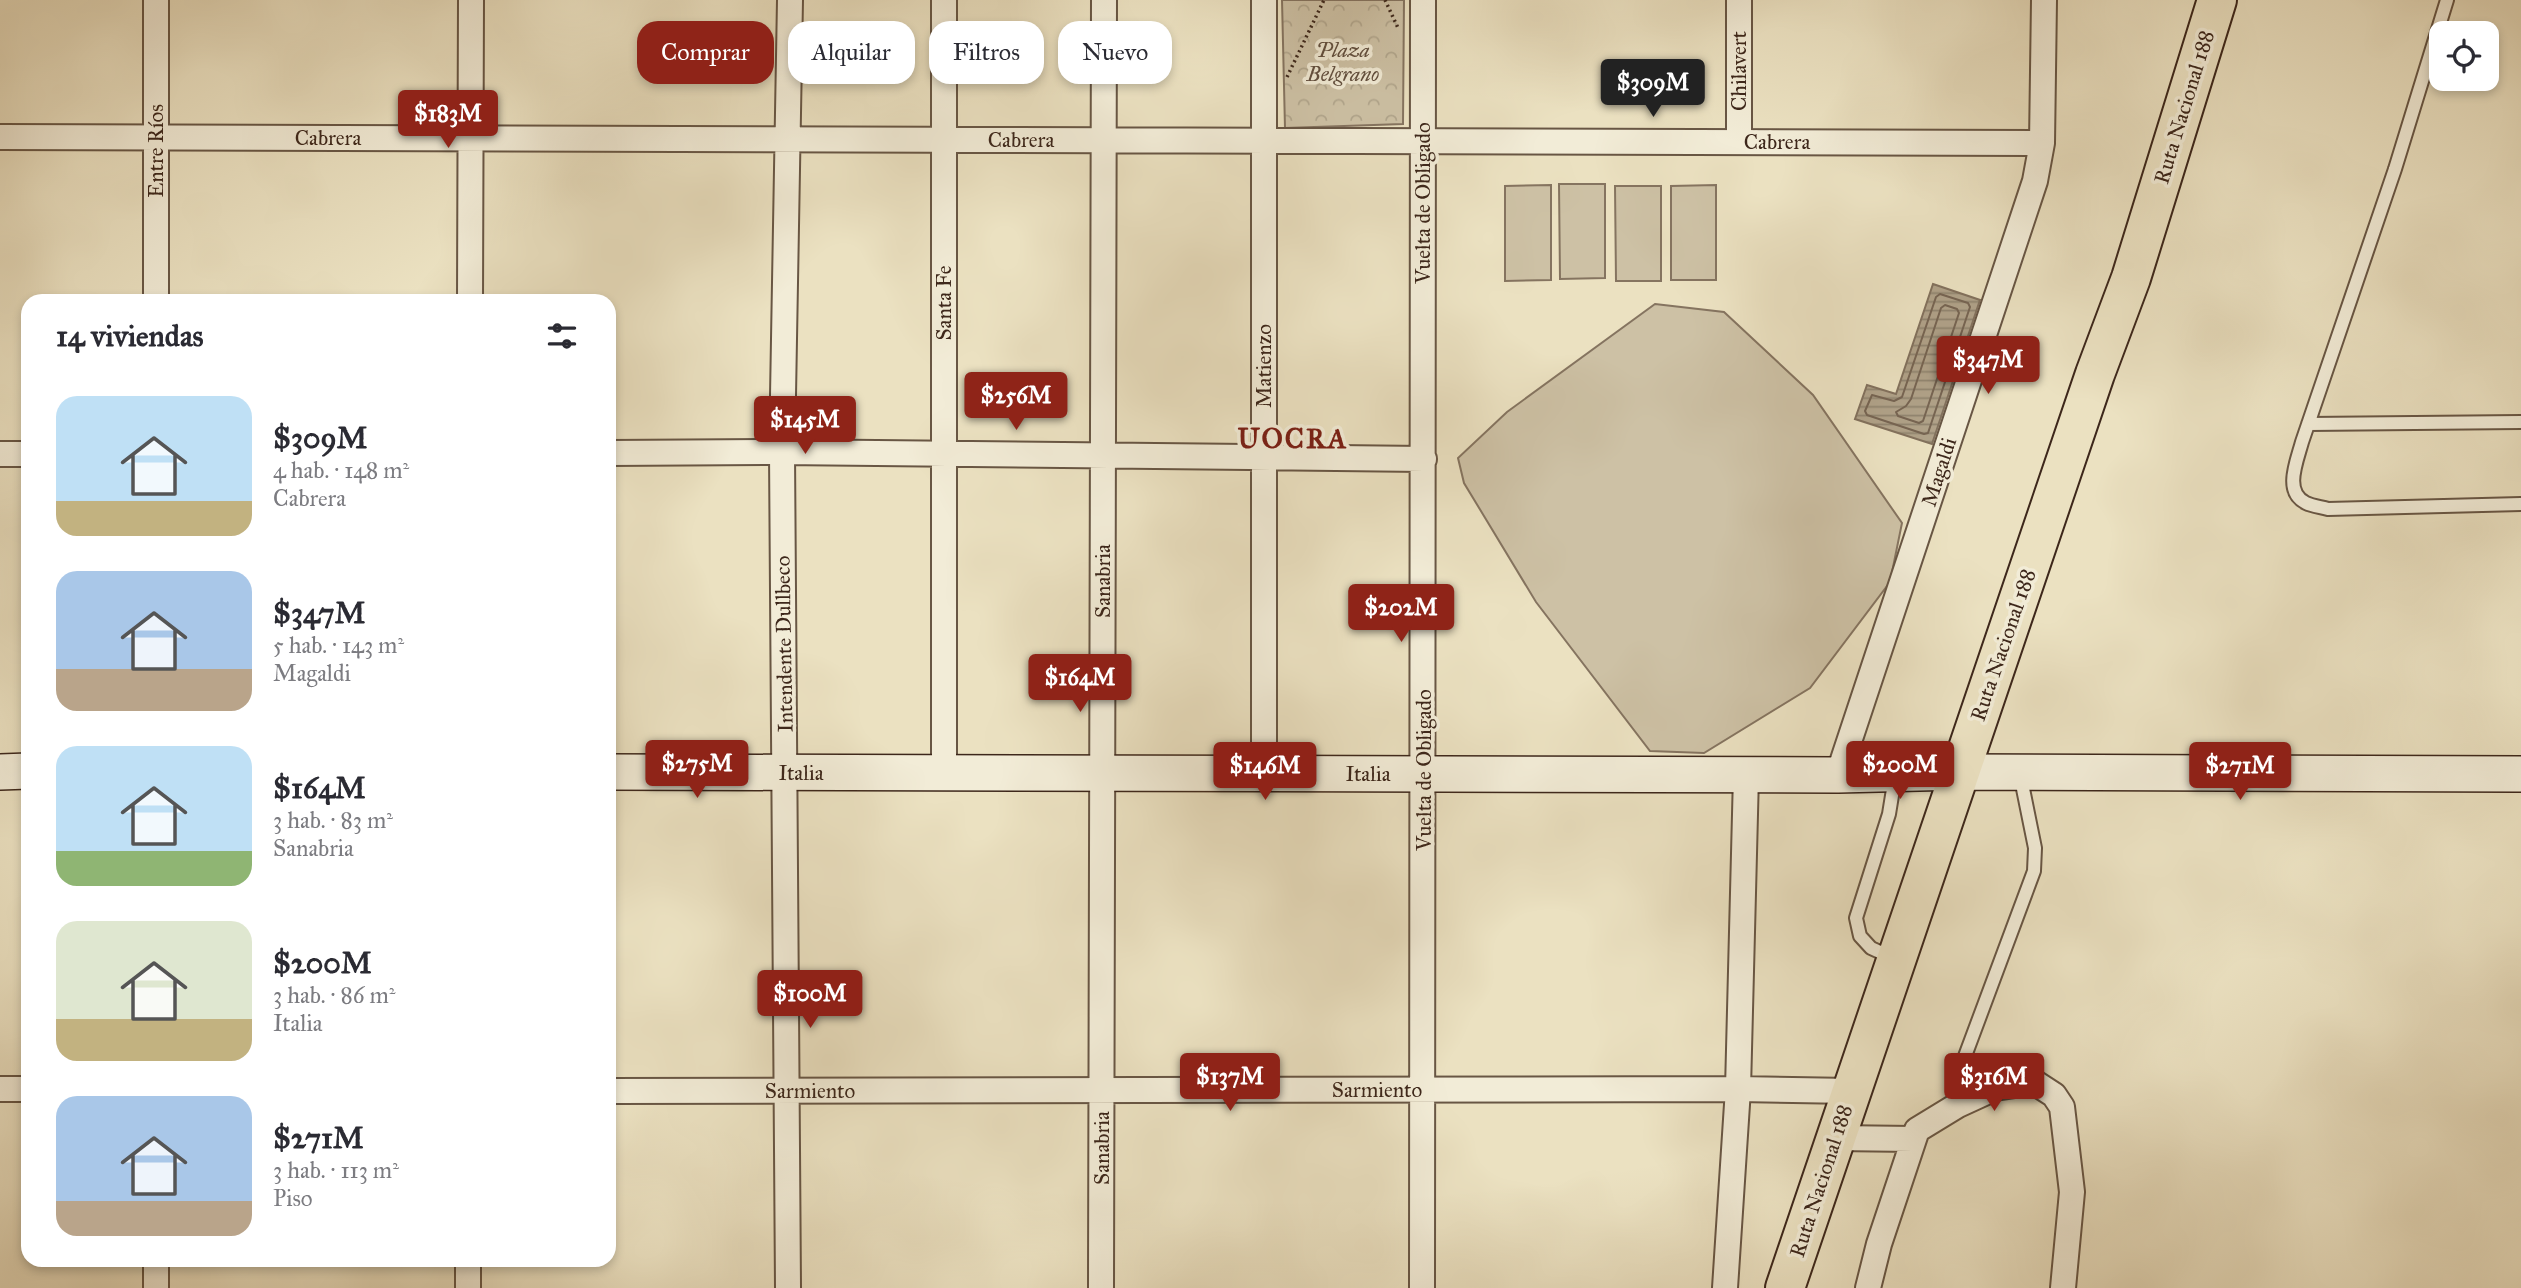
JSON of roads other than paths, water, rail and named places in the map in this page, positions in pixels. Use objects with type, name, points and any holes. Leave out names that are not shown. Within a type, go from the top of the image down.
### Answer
[{"type":"highway","name":"Ruta Nacional 188","points":[[1785,1288],[2095,374],[2131,278],[2217,0]]},
{"type":"street","name":"Entre Ríos","points":[[156,0],[156,294]]},
{"type":"street","points":[[470,294],[471,0]]},
{"type":"street","name":"Intendente Dullbeco","points":[[788,1288],[782,452],[790,0]]},
{"type":"street","name":"Santa Fe","points":[[944,0],[944,773]]},
{"type":"street","name":"Sanabria","points":[[1101,1288],[1104,0]]},
{"type":"street","name":"Matienzo","points":[[1264,0],[1264,774]]},
{"type":"street","name":"Vuelta de Obligado","points":[[1422,1288],[1423,0]]},
{"type":"street","name":"Chilavert","points":[[1739,0],[1739,142]]},
{"type":"street","name":"Magaldi","points":[[1838,775],[2035,181],[2042,143],[2044,0]]},
{"type":"street","name":"Cabrera","points":[[0,137],[2042,143]]},
{"type":"street","points":[[616,453],[782,452],[1424,459]]},
{"type":"street","points":[[0,454],[21,454]]},
{"type":"street","points":[[0,772],[21,771]]},
{"type":"street","name":"Italia","points":[[616,772],[1424,775],[1838,775],[1960,772],[2521,774]]},
{"type":"street","points":[[1725,1288],[1738,1089],[1746,775]]},
{"type":"street","points":[[1868,1288],[1917,1130],[1958,1105],[1995,1088],[2034,1082],[2054,1095],[2062,1107],[2072,1192],[2063,1288]]},
{"type":"street","points":[[0,1088],[21,1089]]},
{"type":"street","name":"Sarmiento","points":[[616,1090],[1851,1091]]},
{"type":"street","points":[[1835,1138],[1913,1139]]},
{"type":"street","points":[[156,1267],[156,1288]]},
{"type":"street","points":[[468,1267],[468,1288]]},
{"type":"lane","points":[[2447,0],[2395,169],[2292,479],[2294,490],[2304,503],[2328,509],[2521,504]]},
{"type":"lane","points":[[2308,425],[2521,422]]},
{"type":"lane","points":[[1896,774],[1889,814],[1856,918],[1860,936],[1871,948],[1896,959]]},
{"type":"lane","points":[[1958,1105],[1955,1083],[2034,871],[2035,848],[2020,774]]},
{"type":"water","points":[[1933,284],[1980,300],[1932,444],[1855,419],[1867,385],[1896,394]]},
{"type":"district","name":"UOCRA","points":[[1293,438]]},
{"type":"park label","name":"Plaza Belgrano","points":[[1343,62]]}]
